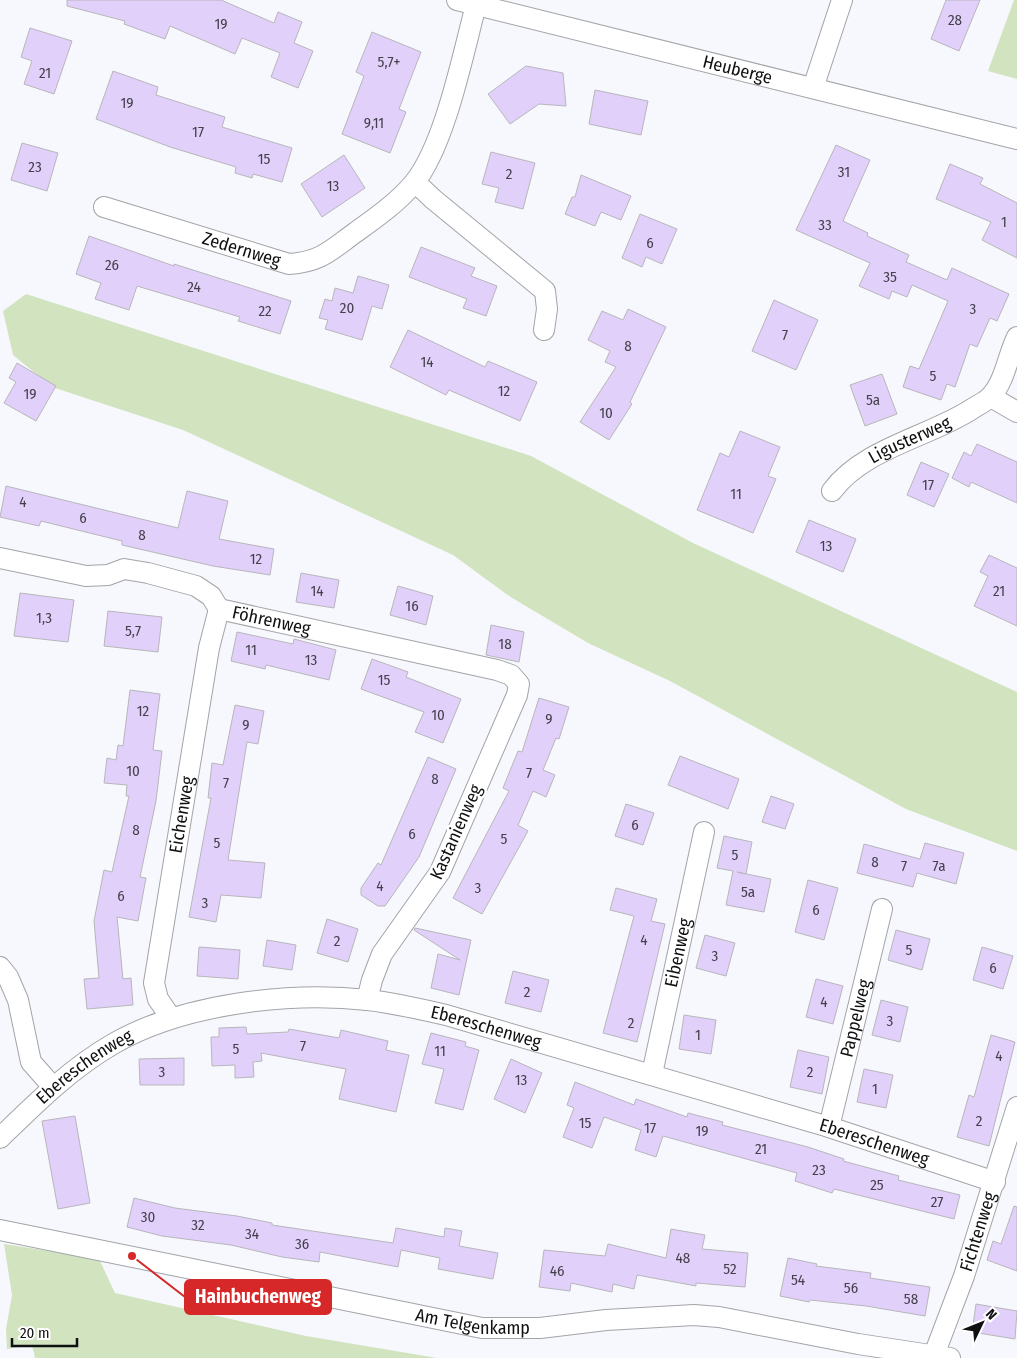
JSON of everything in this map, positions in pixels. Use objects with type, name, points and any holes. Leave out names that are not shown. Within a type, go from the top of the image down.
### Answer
[{"type":"street","points":[[813,88],[842,0]]},
{"type":"street","name":"Heuberge","points":[[467,2],[1017,139]]},
{"type":"street","name":"Zedernweg","points":[[104,207],[289,264],[309,263],[324,256],[394,204],[415,182],[431,155],[446,112],[467,2]]},
{"type":"street","points":[[415,182],[433,200],[545,291],[547,309],[544,330]]},
{"type":"street","points":[[1017,337],[1001,378],[991,397],[1017,412]]},
{"type":"street","name":"Ligusterweg","points":[[832,491],[843,476],[863,464],[904,440],[958,418],[991,397]]},
{"type":"street","name":"Föhrenweg","points":[[0,558],[86,576],[108,575],[124,569],[148,574],[196,586],[211,596],[219,609],[497,670],[511,675],[519,684]]},
{"type":"street","name":"Eichenweg","points":[[171,1018],[158,999],[154,982],[209,648],[219,609]]},
{"type":"street","name":"Kastanienweg","points":[[367,1000],[382,954],[440,872],[517,695],[519,684]]},
{"type":"street","name":"Eibenweg","points":[[652,1074],[704,832]]},
{"type":"street","name":"Pappelweg","points":[[829,1127],[882,909]]},
{"type":"street","points":[[0,967],[8,977],[18,1000],[31,1062],[53,1087]]},
{"type":"street","name":"Ebereschenweg","points":[[0,1138],[53,1087],[113,1044],[171,1018],[234,1005],[282,1000],[315,998],[367,1000],[446,1015],[652,1074],[829,1127],[995,1182]]},
{"type":"street","name":"Fichtenweg","points":[[942,1357],[964,1276],[1017,1107]]},
{"type":"street","name":"Am Telgenkamp","points":[[0,1230],[482,1328],[540,1328],[570,1326],[606,1320],[694,1315],[719,1317],[858,1344],[942,1357]]},
{"type":"green space","points":[[1014,0],[1017,0],[1017,79],[988,71]]},
{"type":"green space","points":[[26,294],[531,456],[693,543],[1017,692],[1017,851],[906,809],[670,681],[588,643],[509,596],[453,555],[183,430],[52,387],[13,355],[3,311]]},
{"type":"green space","points":[[4,1244],[99,1259],[115,1293],[306,1336],[437,1358],[35,1358],[32,1345],[7,1349],[6,1329],[12,1295]]},
{"type":"building","points":[[67,0],[221,0],[274,23],[278,12],[302,22],[294,43],[313,51],[298,88],[271,77],[280,53],[242,38],[235,54],[170,26],[165,39],[124,24],[125,21],[67,6]]},
{"type":"building","points":[[946,0],[980,0],[959,51],[931,39]]},
{"type":"building","points":[[30,28],[72,41],[54,94],[24,84],[32,61],[21,57]]},
{"type":"building","points":[[372,32],[421,52],[399,109],[406,112],[390,153],[342,134],[364,76],[356,72]]},
{"type":"building","points":[[526,66],[563,73],[566,106],[539,104],[510,124],[488,94]]},
{"type":"building","points":[[113,71],[158,87],[156,95],[225,117],[222,127],[292,148],[282,182],[253,174],[252,178],[235,173],[236,167],[170,147],[96,119]]},
{"type":"building","points":[[595,90],[648,101],[641,135],[589,124]]},
{"type":"building","points":[[22,143],[58,153],[47,191],[11,180]]},
{"type":"building","points":[[836,145],[870,160],[843,221],[868,233],[867,236],[909,255],[906,262],[947,280],[952,268],[1009,294],[997,321],[990,318],[977,347],[970,344],[955,387],[947,384],[941,400],[903,387],[910,366],[919,369],[948,301],[912,285],[907,297],[892,291],[889,299],[859,286],[870,263],[796,230]]},
{"type":"building","points":[[491,152],[535,163],[523,209],[495,202],[499,188],[482,184]]},
{"type":"building","points":[[344,155],[365,188],[322,217],[301,184]]},
{"type":"building","points":[[950,164],[983,178],[980,184],[1017,203],[1017,258],[982,240],[991,222],[936,199]]},
{"type":"building","points":[[581,175],[631,196],[621,220],[601,212],[595,226],[565,214],[572,197],[575,197]]},
{"type":"building","points":[[640,214],[677,229],[662,264],[646,257],[642,267],[622,258]]},
{"type":"building","points":[[89,236],[174,266],[174,264],[291,301],[280,334],[238,321],[240,317],[137,286],[129,310],[95,299],[101,283],[76,274]]},
{"type":"building","points":[[421,247],[475,268],[471,276],[497,286],[486,316],[463,308],[467,299],[409,277]]},
{"type":"building","points":[[358,276],[389,285],[382,309],[372,306],[362,340],[325,329],[328,320],[319,318],[325,299],[332,301],[335,288],[353,293]]},
{"type":"building","points":[[774,300],[818,320],[796,370],[752,351]]},
{"type":"building","points":[[628,309],[666,327],[630,402],[632,404],[609,440],[580,422],[616,367],[605,362],[610,351],[588,340],[602,311],[623,320]]},
{"type":"building","points":[[408,330],[485,367],[488,361],[537,382],[520,421],[449,390],[446,395],[390,367]]},
{"type":"building","points":[[17,363],[56,386],[36,421],[4,403],[16,382],[9,378]]},
{"type":"building","points":[[882,374],[897,414],[865,426],[850,385]]},
{"type":"building","points":[[740,431],[780,447],[768,476],[776,479],[753,533],[697,510],[720,453],[729,457]]},
{"type":"building","points":[[977,444],[1017,462],[1017,503],[971,482],[969,487],[952,478],[964,452],[971,456]]},
{"type":"building","points":[[921,462],[949,474],[934,507],[907,495]]},
{"type":"building","points":[[6,486],[178,528],[187,491],[228,501],[219,539],[274,549],[270,575],[213,566],[122,545],[122,541],[41,521],[39,526],[0,517]]},
{"type":"building","points":[[809,520],[856,539],[843,572],[796,552]]},
{"type":"building","points":[[989,555],[1017,568],[1017,626],[974,606],[988,576],[980,572]]},
{"type":"building","points":[[301,573],[339,580],[334,608],[296,602]]},
{"type":"building","points":[[398,586],[433,596],[426,625],[390,615]]},
{"type":"building","points":[[20,593],[74,600],[68,642],[14,636]]},
{"type":"building","points":[[108,611],[162,617],[158,652],[104,646]]},
{"type":"building","points":[[491,625],[524,632],[519,662],[486,655]]},
{"type":"building","points":[[237,632],[293,644],[294,639],[336,650],[329,680],[266,665],[265,669],[231,661]]},
{"type":"building","points":[[372,659],[408,672],[406,677],[461,699],[443,743],[415,732],[424,712],[361,689]]},
{"type":"building","points":[[130,690],[160,694],[153,750],[162,751],[156,801],[140,877],[146,878],[138,921],[117,917],[123,979],[131,978],[133,1005],[87,1009],[84,979],[99,978],[94,921],[104,870],[112,872],[129,796],[126,796],[127,785],[104,783],[107,758],[116,760],[118,745],[123,746]]},
{"type":"building","points":[[539,698],[569,707],[559,739],[556,738],[543,770],[555,775],[546,797],[533,791],[518,825],[528,831],[482,914],[453,898],[509,791],[503,788],[518,751],[522,752]]},
{"type":"building","points":[[235,705],[264,711],[258,744],[247,742],[228,860],[265,863],[261,898],[221,895],[216,922],[189,917],[211,798],[208,798],[212,763],[223,765]]},
{"type":"building","points":[[680,756],[739,779],[728,809],[668,785]]},
{"type":"building","points":[[428,757],[456,769],[419,857],[385,906],[378,906],[361,895],[361,888],[378,863],[381,865]]},
{"type":"building","points":[[771,796],[794,804],[785,829],[762,822]]},
{"type":"building","points":[[626,804],[654,813],[643,845],[615,836]]},
{"type":"building","points":[[724,836],[752,842],[746,874],[771,879],[764,912],[726,905],[733,871],[717,868]]},
{"type":"building","points":[[925,843],[964,853],[956,884],[917,873],[913,887],[857,873],[864,844],[920,859]]},
{"type":"building","points":[[808,880],[838,888],[824,940],[795,932]]},
{"type":"building","points":[[616,888],[657,899],[651,921],[665,924],[637,1042],[603,1033],[634,916],[610,910]]},
{"type":"building","points":[[327,919],[358,929],[348,962],[317,953]]},
{"type":"building","points":[[415,928],[471,940],[459,995],[431,988],[438,954],[460,960],[414,930]]},
{"type":"building","points":[[896,930],[930,939],[922,970],[888,960]]},
{"type":"building","points":[[705,935],[735,943],[726,976],[696,968]]},
{"type":"building","points":[[267,940],[296,945],[292,970],[263,966]]},
{"type":"building","points":[[199,947],[240,950],[238,979],[197,976]]},
{"type":"building","points":[[982,947],[1013,956],[1003,989],[973,980]]},
{"type":"building","points":[[513,971],[549,980],[541,1012],[505,1003]]},
{"type":"building","points":[[816,979],[843,986],[833,1024],[806,1017]]},
{"type":"building","points":[[881,1000],[908,1007],[900,1042],[872,1035]]},
{"type":"building","points":[[684,1015],[716,1020],[711,1054],[679,1049]]},
{"type":"building","points":[[246,1027],[247,1034],[288,1032],[289,1029],[339,1038],[341,1030],[388,1041],[386,1050],[409,1055],[396,1112],[339,1099],[346,1069],[261,1053],[262,1061],[253,1062],[254,1077],[235,1078],[235,1065],[212,1066],[211,1037],[219,1037],[219,1028]]},
{"type":"building","points":[[431,1033],[466,1042],[465,1046],[479,1050],[463,1110],[435,1103],[444,1069],[422,1064]]},
{"type":"building","points":[[991,1035],[1015,1042],[989,1146],[957,1137],[969,1095],[974,1097]]},
{"type":"building","points":[[798,1050],[829,1057],[822,1094],[790,1087]]},
{"type":"building","points":[[184,1058],[184,1085],[140,1085],[139,1059]]},
{"type":"building","points":[[511,1059],[542,1073],[525,1113],[494,1099]]},
{"type":"building","points":[[864,1069],[893,1075],[886,1108],[857,1102]]},
{"type":"building","points":[[575,1082],[634,1105],[636,1099],[687,1117],[688,1113],[723,1122],[722,1125],[808,1147],[844,1159],[843,1161],[899,1176],[898,1180],[960,1195],[954,1219],[834,1189],[832,1193],[795,1181],[797,1173],[663,1136],[656,1157],[635,1150],[641,1130],[604,1117],[592,1148],[563,1137],[574,1108],[567,1105]]},
{"type":"building","points":[[75,1116],[90,1203],[58,1209],[42,1121]]},
{"type":"building","points":[[134,1198],[175,1208],[237,1216],[272,1223],[272,1225],[393,1243],[396,1228],[444,1237],[445,1228],[462,1231],[459,1246],[498,1253],[493,1279],[438,1269],[440,1258],[401,1250],[398,1267],[320,1252],[319,1262],[282,1257],[231,1245],[162,1236],[127,1227]]},
{"type":"building","points":[[1014,1206],[1017,1207],[1017,1271],[987,1260],[993,1241],[1001,1244]]},
{"type":"building","points":[[671,1229],[705,1235],[702,1249],[748,1253],[745,1287],[696,1283],[696,1286],[637,1275],[634,1289],[613,1284],[612,1292],[571,1283],[570,1291],[539,1287],[544,1250],[605,1256],[608,1244],[666,1258]]},
{"type":"building","points":[[788,1258],[817,1264],[816,1266],[871,1273],[870,1278],[930,1287],[925,1316],[866,1306],[810,1300],[809,1302],[780,1296]]},
{"type":"building","points":[[976,1304],[1017,1311],[1015,1339],[972,1332]]},
{"type":"place","name":"Hainbuchenweg","points":[[132,1256]]}]
